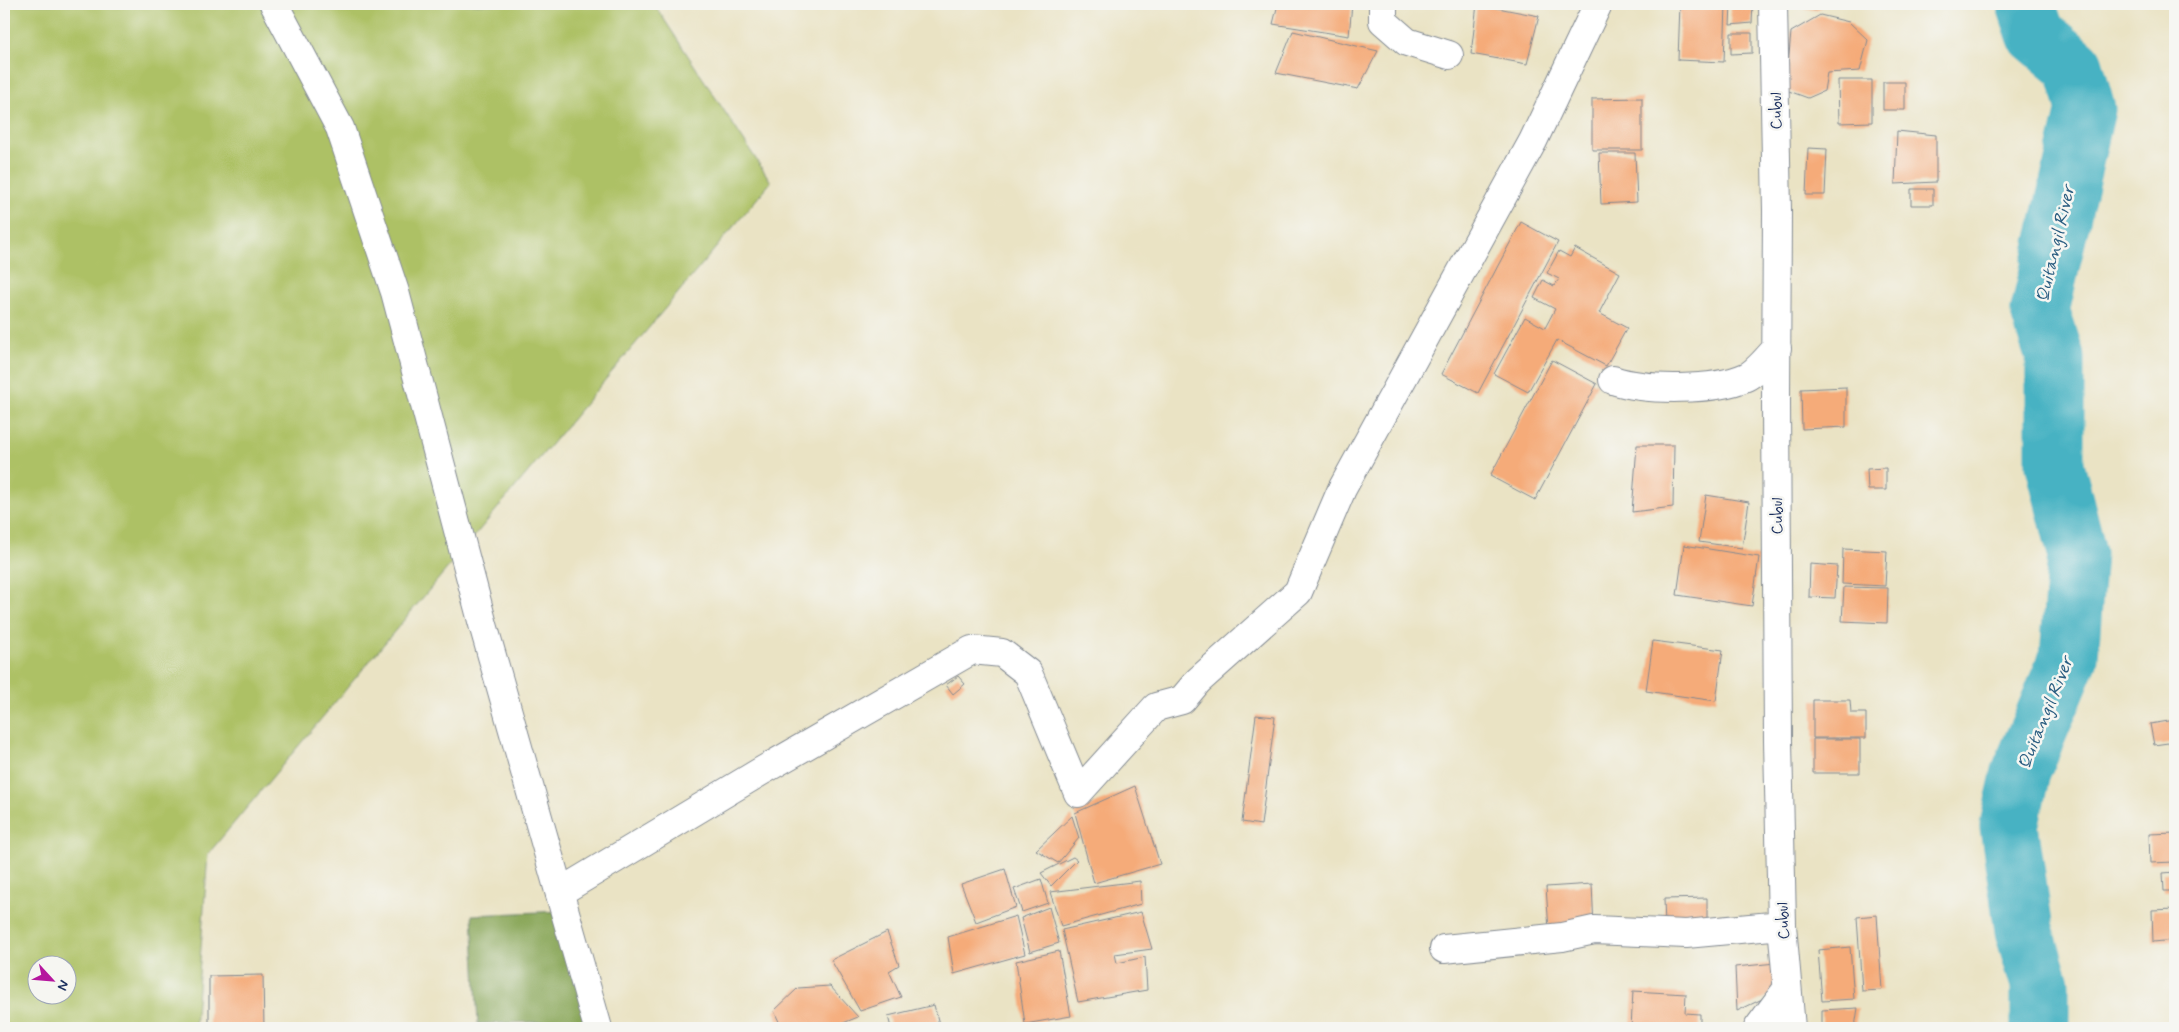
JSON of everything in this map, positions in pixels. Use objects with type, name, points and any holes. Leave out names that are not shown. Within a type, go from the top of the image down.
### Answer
[{"type":"street","points":[[274,4],[340,128],[395,292],[482,621],[598,1028]]},
{"type":"street","points":[[1383,4],[1382,21],[1408,42],[1449,55]]},
{"type":"street","points":[[560,892],[760,772],[972,650],[1002,653],[1028,673],[1078,793],[1156,707],[1182,700],[1198,681],[1298,592],[1342,489],[1533,141],[1598,4]]},
{"type":"street","name":"Cubul","points":[[1773,4],[1777,348],[1778,741],[1782,925],[1791,1028]]},
{"type":"street","points":[[1613,380],[1631,386],[1713,386],[1748,377],[1777,348]]},
{"type":"street","points":[[1444,949],[1562,937],[1594,930],[1686,934],[1782,925]]},
{"type":"street","points":[[1758,1028],[1787,989]]},
{"type":"green space","points":[[4,4],[654,4],[771,182],[208,854],[195,1028],[4,1028]]},
{"type":"green space","points":[[562,911],[592,1020],[478,1024],[472,915]]},
{"type":"building","points":[[1278,4],[1352,4],[1349,36],[1273,24]]},
{"type":"building","points":[[1477,4],[1539,16],[1527,64],[1471,54]]},
{"type":"building","points":[[1531,4],[1553,4],[1552,8]]},
{"type":"building","points":[[1680,4],[1726,4],[1724,62],[1678,60]]},
{"type":"building","points":[[1753,4],[1752,23],[1730,25],[1731,5]]},
{"type":"building","points":[[1785,4],[1829,4],[1815,10]]},
{"type":"building","points":[[1820,15],[1849,22],[1868,40],[1860,71],[1827,73],[1824,91],[1808,98],[1786,90],[1791,32]]},
{"type":"building","points":[[1293,31],[1378,51],[1358,89],[1276,73]]},
{"type":"building","points":[[1731,33],[1752,33],[1752,53],[1731,54]]},
{"type":"building","points":[[1838,80],[1872,80],[1872,122],[1839,123]]},
{"type":"building","points":[[1883,82],[1905,82],[1905,110],[1883,110]]},
{"type":"building","points":[[1642,98],[1642,150],[1592,150],[1592,99]]},
{"type":"building","points":[[1897,131],[1936,135],[1936,182],[1895,184]]},
{"type":"building","points":[[1808,148],[1827,149],[1825,195],[1806,195]]},
{"type":"building","points":[[1599,153],[1635,153],[1637,202],[1601,204]]},
{"type":"building","points":[[1911,189],[1933,189],[1933,205],[1911,205]]},
{"type":"building","points":[[1521,222],[1558,242],[1478,393],[1441,374]]},
{"type":"building","points":[[1575,248],[1620,273],[1599,313],[1627,328],[1606,366],[1557,340],[1528,392],[1494,374],[1525,317],[1545,328],[1555,309],[1534,298],[1543,280],[1554,286],[1559,279],[1547,273],[1559,251],[1570,257]]},
{"type":"building","points":[[1552,360],[1597,384],[1535,500],[1490,476]]},
{"type":"building","points":[[1846,387],[1846,427],[1802,429],[1801,389]]},
{"type":"building","points":[[1637,445],[1674,445],[1673,507],[1632,512]]},
{"type":"building","points":[[1886,468],[1886,490],[1868,490],[1867,469]]},
{"type":"building","points":[[1706,495],[1749,502],[1742,548],[1699,542]]},
{"type":"building","points":[[1684,545],[1759,557],[1752,606],[1677,595]]},
{"type":"building","points":[[1843,549],[1887,551],[1885,586],[1842,584]]},
{"type":"building","points":[[1810,564],[1837,566],[1835,598],[1809,597]]},
{"type":"building","points":[[1844,587],[1888,588],[1887,623],[1842,621]]},
{"type":"building","points":[[1653,641],[1723,650],[1716,701],[1646,691]]},
{"type":"building","points":[[958,676],[965,684],[953,694],[946,685]]},
{"type":"building","points":[[1813,700],[1850,700],[1851,713],[1866,713],[1866,738],[1813,738]]},
{"type":"building","points":[[1256,715],[1275,717],[1261,825],[1242,822]]},
{"type":"building","points":[[2175,720],[2175,742],[2154,745],[2150,724]]},
{"type":"building","points":[[1813,739],[1860,739],[1860,773],[1813,773]]},
{"type":"building","points":[[1135,786],[1160,864],[1094,883],[1075,813]]},
{"type":"building","points":[[1072,816],[1079,838],[1058,863],[1036,850]]},
{"type":"building","points":[[2175,833],[2175,862],[2150,863],[2149,834]]},
{"type":"building","points":[[1073,857],[1077,860],[1051,886],[1041,873]]},
{"type":"building","points":[[1005,869],[1016,907],[976,922],[961,884]]},
{"type":"building","points":[[2175,872],[2175,891],[2164,891],[2163,873]]},
{"type":"building","points":[[1041,879],[1048,903],[1022,912],[1014,889]]},
{"type":"building","points":[[1140,881],[1141,904],[1061,926],[1050,892]]},
{"type":"building","points":[[1592,884],[1594,927],[1549,930],[1546,887]]},
{"type":"building","points":[[1707,898],[1707,926],[1665,927],[1664,899]]},
{"type":"building","points":[[1049,907],[1059,943],[1030,952],[1021,918]]},
{"type":"building","points":[[2175,909],[2175,940],[2153,942],[2152,910]]},
{"type":"building","points":[[1141,912],[1152,949],[1115,954],[1117,963],[1145,957],[1147,990],[1078,1002],[1062,930]]},
{"type":"building","points":[[1877,915],[1882,990],[1862,991],[1857,917]]},
{"type":"building","points":[[1016,916],[1025,954],[954,974],[948,937]]},
{"type":"building","points":[[887,932],[899,965],[889,971],[901,997],[860,1011],[831,960]]},
{"type":"building","points":[[1850,947],[1854,999],[1822,1001],[1818,950]]},
{"type":"building","points":[[1059,951],[1071,1016],[1025,1024],[1016,961]]},
{"type":"building","points":[[1776,963],[1777,992],[1737,1011],[1735,967]]},
{"type":"building","points":[[263,975],[264,1028],[209,1028],[209,976]]},
{"type":"building","points":[[830,986],[858,1017],[831,1028],[782,1028],[774,1011],[798,988]]},
{"type":"building","points":[[1633,991],[1686,994],[1685,1013],[1700,1014],[1700,1028],[1631,1028]]},
{"type":"building","points":[[934,1005],[940,1028],[891,1028],[888,1016]]},
{"type":"building","points":[[1858,1008],[1855,1027],[1822,1028],[1822,1010]]},
{"type":"waterway","name":"Quitangil River","points":[[2026,4],[2036,34],[2074,66],[2086,109],[2040,311],[2055,357],[2055,465],[2077,553],[2069,657],[2021,772],[2009,826],[2024,930],[2040,984],[2040,1028]]}]
